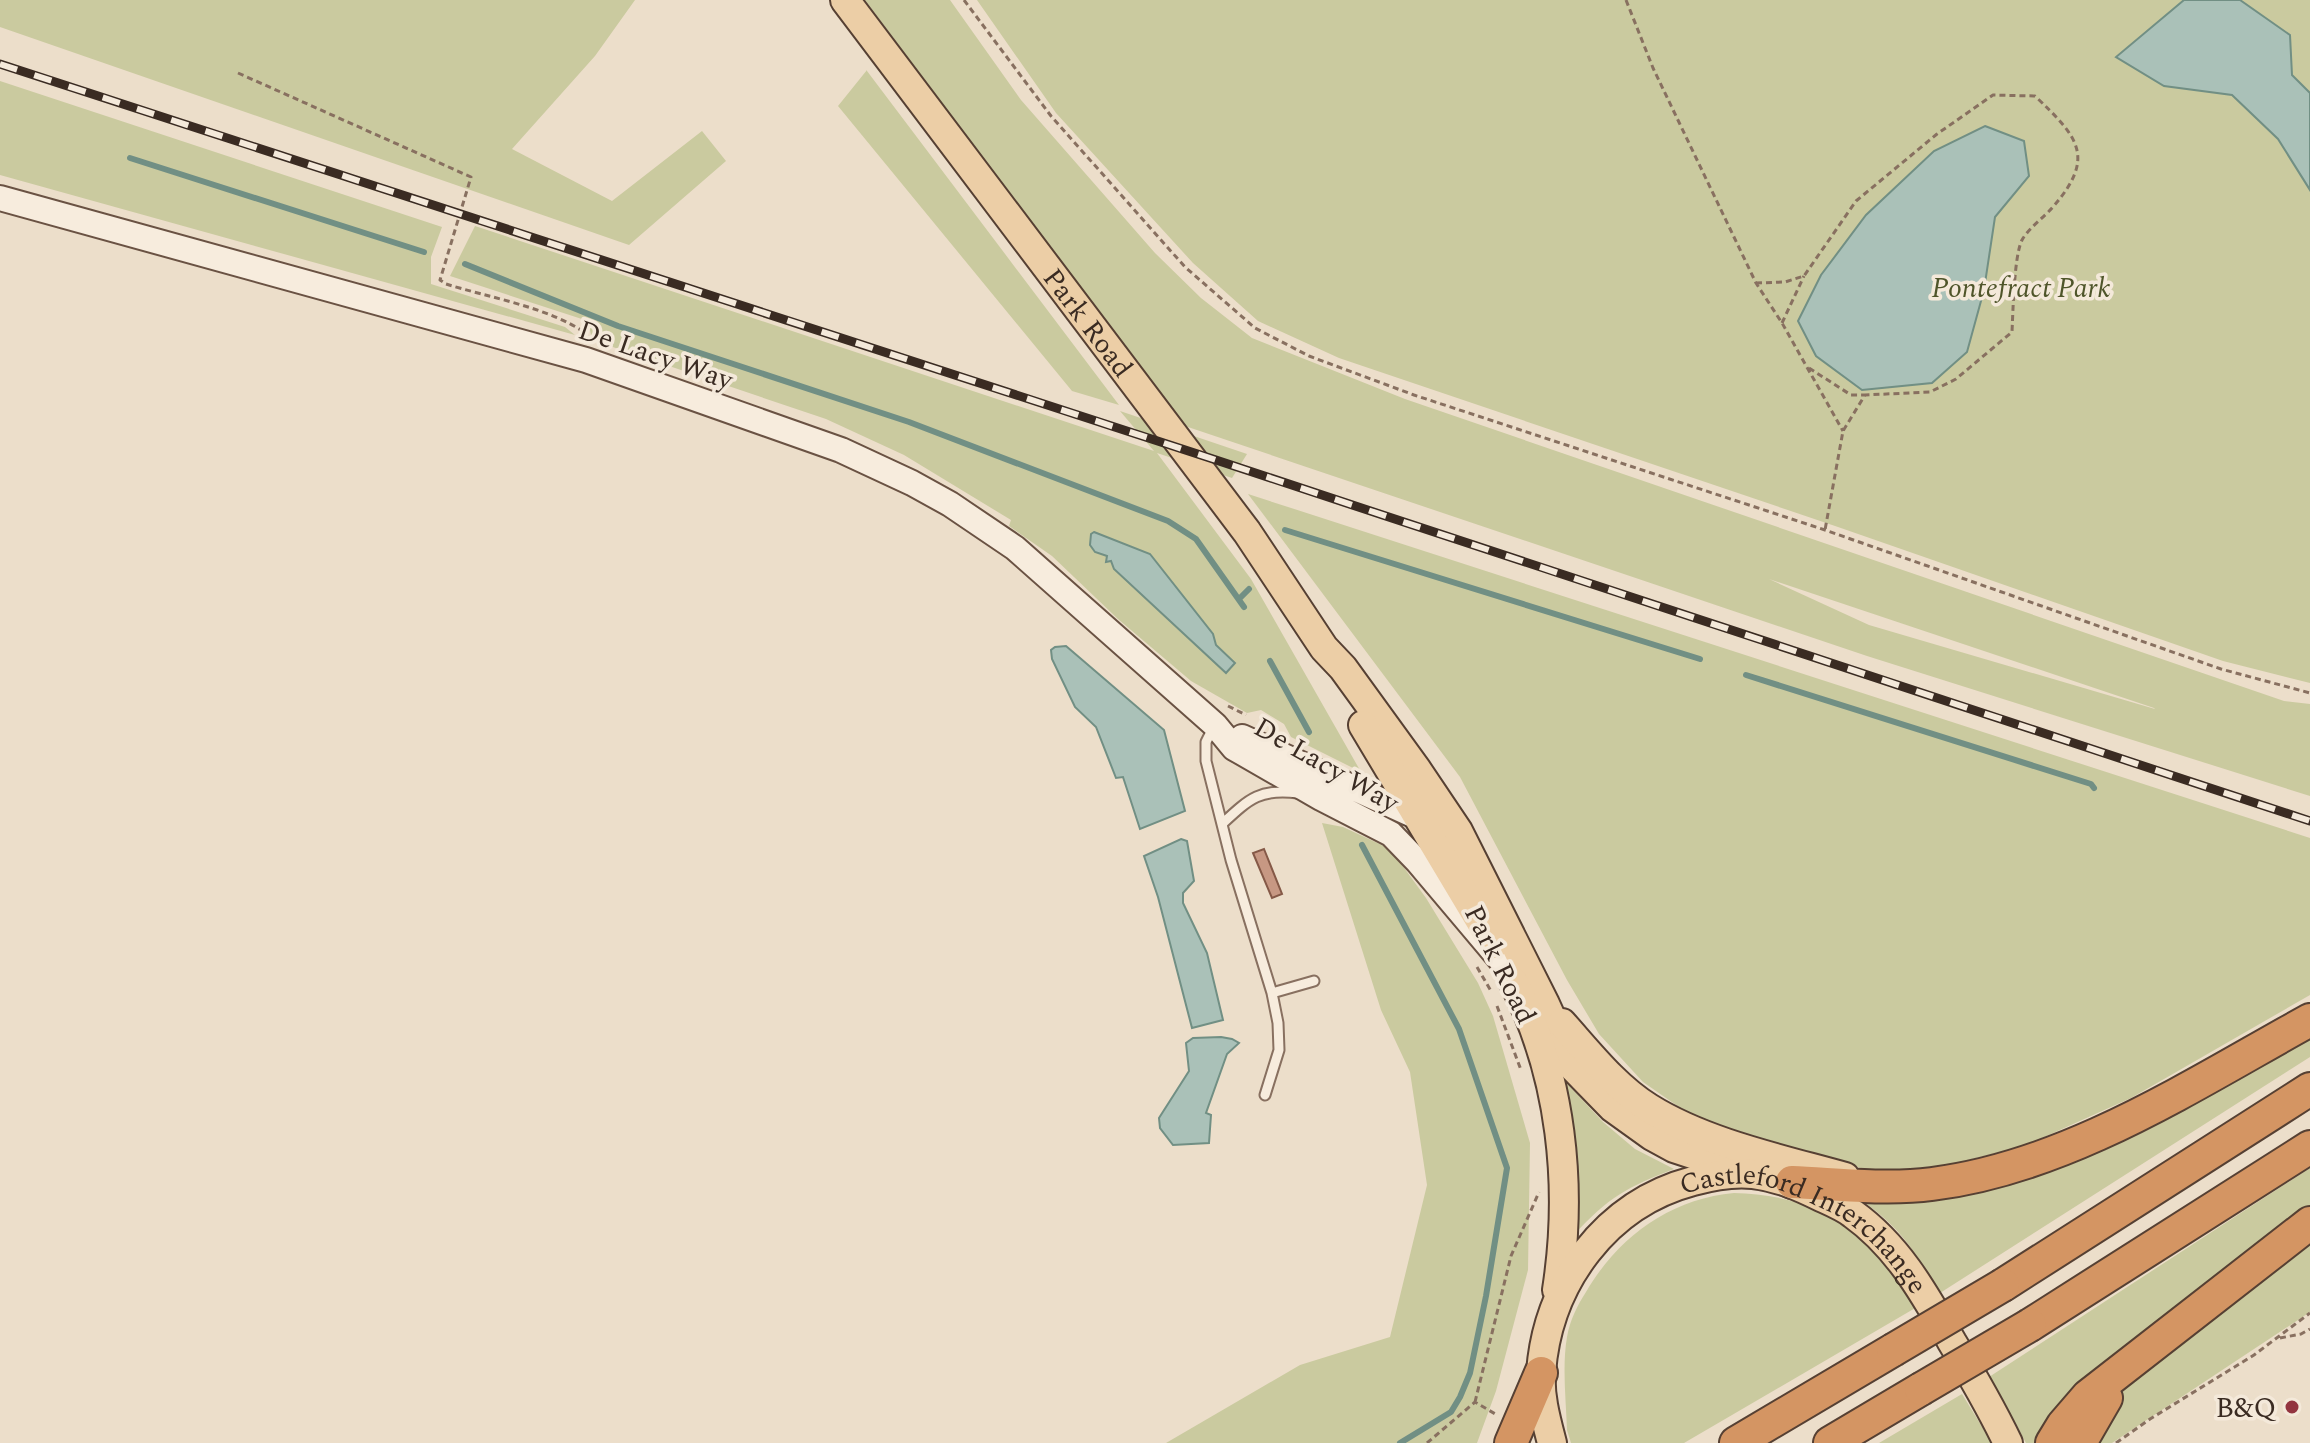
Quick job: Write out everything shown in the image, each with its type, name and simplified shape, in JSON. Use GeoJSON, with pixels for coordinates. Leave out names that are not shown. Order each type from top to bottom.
{"type":"FeatureCollection","features":[{"type":"Feature","properties":{"kind":"highway"},"geometry":{"type":"LineString","coordinates":[[1792,1182],[1929,1185],[1979,1177],[2040,1160],[2173,1096],[2310,1020]]}},
{"type":"Feature","properties":{"kind":"highway"},"geometry":{"type":"LineString","coordinates":[[1736,1443],[2003,1285],[2310,1089]]}},
{"type":"Feature","properties":{"kind":"highway"},"geometry":{"type":"LineString","coordinates":[[1830,1443],[2030,1325],[2310,1147]]}},
{"type":"Feature","properties":{"kind":"highway"},"geometry":{"type":"LineString","coordinates":[[2052,1443],[2088,1396],[2310,1223]]}},
{"type":"Feature","properties":{"kind":"highway"},"geometry":{"type":"LineString","coordinates":[[2080,1443],[2110,1392],[2135,1361]]}},
{"type":"Feature","properties":{"kind":"highway"},"geometry":{"type":"LineString","coordinates":[[1508,1432],[1541,1373]]}},
{"type":"Feature","properties":{"kind":"main road","name":"Park Road"},"geometry":{"type":"LineString","coordinates":[[845,0],[1238,520],[1324,648],[1343,668],[1458,831],[1534,1002],[1565,1173],[1565,1231],[1553,1315]]}},
{"type":"Feature","properties":{"kind":"main road","name":"Park Road"},"geometry":{"type":"LineString","coordinates":[[1324,648],[1331,672],[1480,917],[1504,964],[1534,1002],[1574,1068],[1613,1108],[1674,1148],[1750,1173]]}},
{"type":"Feature","properties":{"kind":"main road"},"geometry":{"type":"LineString","coordinates":[[1534,1002],[1648,1108],[1683,1126],[1737,1145],[1878,1186]]}},
{"type":"Feature","properties":{"kind":"main road","name":"Castleford Interchange"},"geometry":{"type":"LineString","coordinates":[[1552,1443],[1542,1400],[1541,1373],[1553,1315],[1571,1276],[1588,1250],[1611,1223],[1641,1202],[1675,1186],[1709,1177],[1750,1173],[1792,1182],[1852,1213],[1890,1246],[1918,1283],[2008,1443]]}},
{"type":"Feature","properties":{"kind":"street","name":"De Lacy Way"},"geometry":{"type":"LineString","coordinates":[[0,198],[586,360],[841,450],[950,504],[1015,548],[1132,655],[1220,715],[1420,819],[1458,831]]}},
{"type":"Feature","properties":{"kind":"street","name":"De Lacy Way"},"geometry":{"type":"LineString","coordinates":[[1220,715],[1234,748],[1391,834],[1504,964]]}},
{"type":"Feature","properties":{"kind":"lane"},"geometry":{"type":"LineString","coordinates":[[1220,715],[1204,751],[1278,1023],[1279,1050],[1265,1095]]}},
{"type":"Feature","properties":{"kind":"lane"},"geometry":{"type":"LineString","coordinates":[[1222,824],[1248,800],[1275,791],[1321,798]]}},
{"type":"Feature","properties":{"kind":"lane"},"geometry":{"type":"LineString","coordinates":[[1272,993],[1314,981]]}},
{"type":"Feature","properties":{"kind":"path"},"geometry":{"type":"LineString","coordinates":[[964,0],[1051,116],[1185,267],[1255,328],[1309,356],[1414,395],[1825,530],[2221,669],[2310,693]]}},
{"type":"Feature","properties":{"kind":"path"},"geometry":{"type":"LineString","coordinates":[[1626,0],[1653,68],[1756,283],[1843,431]]}},
{"type":"Feature","properties":{"kind":"path"},"geometry":{"type":"LineString","coordinates":[[238,73],[471,177],[440,280],[558,317],[575,326],[585,333],[586,360]]}},
{"type":"Feature","properties":{"kind":"path"},"geometry":{"type":"LineString","coordinates":[[1782,323],[1804,276],[1856,201],[1937,134],[1993,95],[2035,96],[2067,127],[2079,153],[2073,180],[2022,240],[2014,291],[2012,332],[1956,379],[1930,392],[1851,395],[1806,365]]}},
{"type":"Feature","properties":{"kind":"path"},"geometry":{"type":"LineString","coordinates":[[1756,283],[1785,282],[1804,276]]}},
{"type":"Feature","properties":{"kind":"path"},"geometry":{"type":"LineString","coordinates":[[1825,530],[1843,431],[1865,395]]}},
{"type":"Feature","properties":{"kind":"path"},"geometry":{"type":"LineString","coordinates":[[1220,715],[1251,718]]}},
{"type":"Feature","properties":{"kind":"path"},"geometry":{"type":"LineString","coordinates":[[1471,957],[1492,994],[1524,1079]]}},
{"type":"Feature","properties":{"kind":"path"},"geometry":{"type":"LineString","coordinates":[[1427,1443],[1475,1402],[1511,1256],[1542,1187]]}},
{"type":"Feature","properties":{"kind":"path"},"geometry":{"type":"LineString","coordinates":[[2116,1443],[2276,1339],[2310,1313]]}},
{"type":"Feature","properties":{"kind":"path"},"geometry":{"type":"LineString","coordinates":[[2276,1339],[2310,1329]]}},
{"type":"Feature","properties":{"kind":"path"},"geometry":{"type":"LineString","coordinates":[[1475,1402],[1508,1432]]}},
{"type":"Feature","properties":{"kind":"green space"},"geometry":{"type":"Polygon","coordinates":[[[0,0],[635,0],[595,56],[512,149],[612,201],[702,131],[726,161],[629,245],[0,27],[0,0]]]}},
{"type":"Feature","properties":{"kind":"green space"},"geometry":{"type":"Polygon","coordinates":[[[865,0],[950,0],[1021,100],[1155,253],[1201,298],[1252,338],[1405,399],[2284,701],[2310,704],[2310,796],[1867,656],[1182,425],[865,0]],[[1769,579],[1869,625],[2154,708],[1769,579]]]}},
{"type":"Feature","properties":{"kind":"green space","name":"Pontefract Park"},"geometry":{"type":"Polygon","coordinates":[[[977,0],[2310,0],[2310,683],[2223,661],[1339,358],[1258,321],[1193,263],[1056,113],[977,0]]]}},
{"type":"Feature","properties":{"kind":"green space"},"geometry":{"type":"Polygon","coordinates":[[[867,70],[1119,405],[1072,391],[838,106],[867,70]]]}},
{"type":"Feature","properties":{"kind":"green space"},"geometry":{"type":"Polygon","coordinates":[[[0,81],[442,227],[431,257],[431,284],[565,327],[575,335],[0,175],[0,81]]]}},
{"type":"Feature","properties":{"kind":"green space"},"geometry":{"type":"Polygon","coordinates":[[[475,226],[1154,451],[1120,411],[1247,454],[1232,478],[1157,453],[1251,579],[1361,772],[1291,737],[1284,724],[1261,710],[1247,713],[1191,681],[1118,619],[1052,556],[1009,526],[1011,520],[904,455],[826,419],[592,340],[588,321],[450,276],[475,226]],[[1104,554],[1225,673],[1234,664],[1216,645],[1213,634],[1150,554],[1104,554]]]}},
{"type":"Feature","properties":{"kind":"green space"},"geometry":{"type":"Polygon","coordinates":[[[1248,494],[2310,838],[2310,995],[2131,1098],[2024,1146],[1932,1169],[1869,1170],[1712,1130],[1643,1082],[1599,1034],[1567,980],[1460,777],[1248,494]]]}},
{"type":"Feature","properties":{"kind":"green space"},"geometry":{"type":"Polygon","coordinates":[[[1322,823],[1343,827],[1394,854],[1426,898],[1478,983],[1493,1016],[1530,1143],[1528,1270],[1496,1391],[1477,1443],[1166,1443],[1300,1365],[1390,1337],[1427,1185],[1410,1072],[1381,1010],[1322,823]]]}},
{"type":"Feature","properties":{"kind":"green space"},"geometry":{"type":"Polygon","coordinates":[[[2310,1031],[2310,1057],[1940,1293],[1892,1225],[1850,1193],[1956,1189],[2310,1031]]]}},
{"type":"Feature","properties":{"kind":"green space"},"geometry":{"type":"Polygon","coordinates":[[[1560,1076],[1603,1122],[1635,1149],[1674,1169],[1620,1194],[1597,1211],[1574,1235],[1577,1194],[1575,1155],[1560,1076]]]}},
{"type":"Feature","properties":{"kind":"green space"},"geometry":{"type":"Polygon","coordinates":[[[2310,1168],[2310,1205],[2080,1381],[2068,1393],[2035,1443],[2026,1443],[1989,1377],[2310,1168]]]}},
{"type":"Feature","properties":{"kind":"green space"},"geometry":{"type":"Polygon","coordinates":[[[1734,1193],[1799,1203],[1845,1224],[1874,1250],[1917,1307],[1684,1443],[1571,1443],[1567,1430],[1565,1383],[1568,1331],[1577,1308],[1599,1272],[1630,1238],[1667,1212],[1688,1203],[1734,1193]]]}},
{"type":"Feature","properties":{"kind":"green space"},"geometry":{"type":"Polygon","coordinates":[[[2310,1241],[2310,1312],[2112,1443],[2084,1443],[2117,1396],[2227,1303],[2310,1241]]]}},
{"type":"Feature","properties":{"kind":"green space"},"geometry":{"type":"Polygon","coordinates":[[[1962,1394],[1992,1443],[1879,1443],[1962,1394]]]}},
{"type":"Feature","properties":{"kind":"shaded area"},"geometry":{"type":"Polygon","coordinates":[[[2184,0],[2240,0],[2290,35],[2292,75],[2310,93],[2310,190],[2278,139],[2232,95],[2164,86],[2116,57],[2184,0]]]}},
{"type":"Feature","properties":{"kind":"shaded area"},"geometry":{"type":"Polygon","coordinates":[[[1985,126],[2024,141],[2029,176],[1995,217],[1984,290],[1967,352],[1932,383],[1862,390],[1816,356],[1798,321],[1821,275],[1866,215],[1934,151],[1985,126]]]}},
{"type":"Feature","properties":{"kind":"shaded area"},"geometry":{"type":"Polygon","coordinates":[[[1094,532],[1150,554],[1213,634],[1216,645],[1235,663],[1226,673],[1114,569],[1111,561],[1106,562],[1107,556],[1095,552],[1090,545],[1094,532]]]}},
{"type":"Feature","properties":{"kind":"shaded area"},"geometry":{"type":"Polygon","coordinates":[[[1066,646],[1164,730],[1185,811],[1140,829],[1123,777],[1116,778],[1096,727],[1075,707],[1052,659],[1051,650],[1066,646]]]}},
{"type":"Feature","properties":{"kind":"shaded area"},"geometry":{"type":"Polygon","coordinates":[[[1181,839],[1187,841],[1194,881],[1183,893],[1183,903],[1207,953],[1223,1020],[1192,1028],[1158,897],[1144,856],[1181,839]]]}},
{"type":"Feature","properties":{"kind":"shaded area"},"geometry":{"type":"Polygon","coordinates":[[[1221,1037],[1239,1043],[1227,1054],[1206,1113],[1211,1115],[1209,1143],[1173,1145],[1160,1128],[1159,1118],[1189,1071],[1186,1043],[1193,1038],[1221,1037]]]}},
{"type":"Feature","properties":{"kind":"building"},"geometry":{"type":"Polygon","coordinates":[[[1264,849],[1282,894],[1272,898],[1253,853],[1264,849]]]}},
{"type":"Feature","properties":{"kind":"waterway"},"geometry":{"type":"LineString","coordinates":[[130,158],[424,252]]}},
{"type":"Feature","properties":{"kind":"waterway"},"geometry":{"type":"LineString","coordinates":[[465,264],[618,326],[909,422],[1168,521],[1196,539],[1244,607]]}},
{"type":"Feature","properties":{"kind":"waterway"},"geometry":{"type":"LineString","coordinates":[[1285,530],[1700,659]]}},
{"type":"Feature","properties":{"kind":"waterway"},"geometry":{"type":"LineString","coordinates":[[1239,599],[1249,589]]}},
{"type":"Feature","properties":{"kind":"waterway"},"geometry":{"type":"LineString","coordinates":[[1270,661],[1309,732]]}},
{"type":"Feature","properties":{"kind":"waterway"},"geometry":{"type":"LineString","coordinates":[[1746,675],[2091,784],[2094,788]]}},
{"type":"Feature","properties":{"kind":"waterway"},"geometry":{"type":"LineString","coordinates":[[1362,845],[1459,1029],[1507,1168],[1470,1373],[1451,1412],[1400,1443]]}},
{"type":"Feature","properties":{"kind":"railway"},"geometry":{"type":"LineString","coordinates":[[0,64],[2310,821]]}},
{"type":"Feature","properties":{"kind":"place","name":"B&Q"},"geometry":{"type":"Point","coordinates":[2292,1407]}}]}
